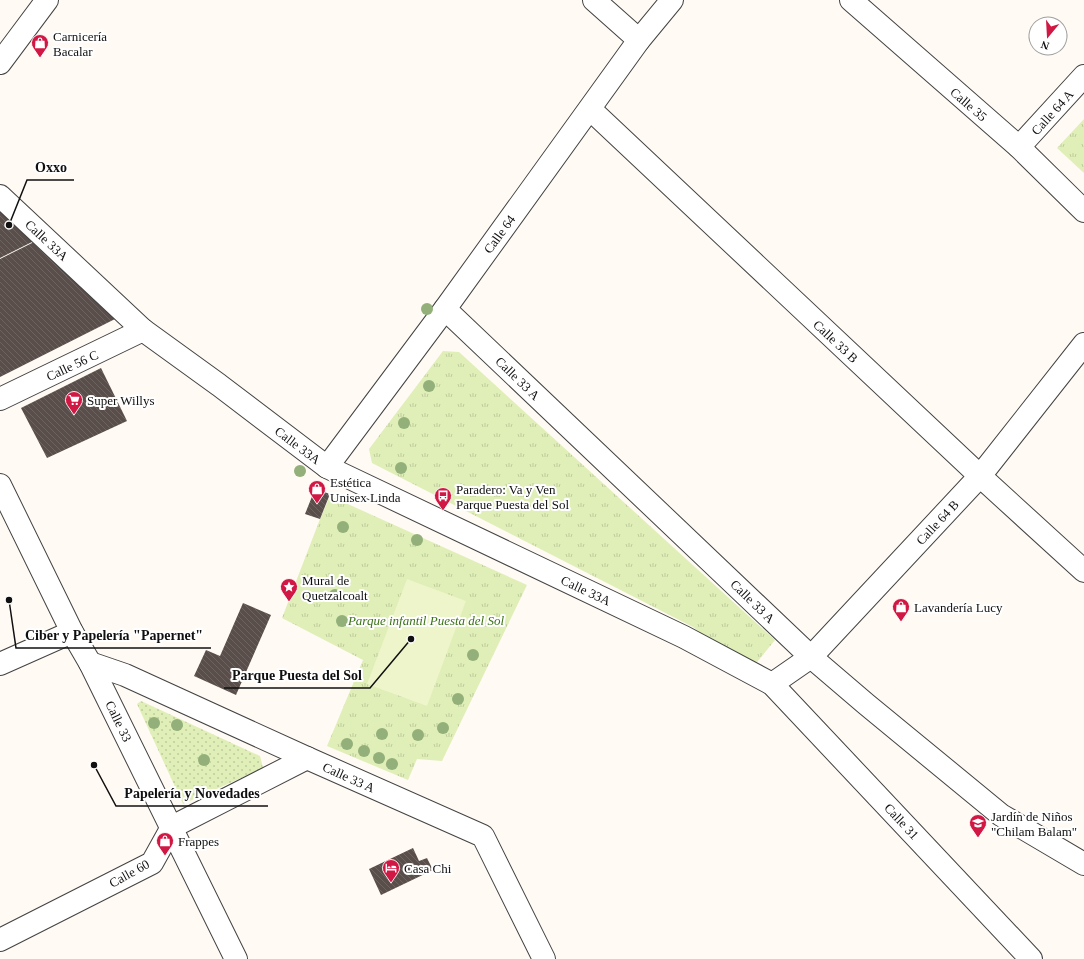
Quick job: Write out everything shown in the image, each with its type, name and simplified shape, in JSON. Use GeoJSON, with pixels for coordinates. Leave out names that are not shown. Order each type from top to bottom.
{"type":"FeatureCollection","features":[{"type":"Feature","properties":{"kind":"street"},"geometry":{"type":"LineString","coordinates":[[0,63],[47,0]]}},
{"type":"Feature","properties":{"kind":"street"},"geometry":{"type":"LineString","coordinates":[[594,0],[640,40]]}},
{"type":"Feature","properties":{"kind":"street","name":"Calle 64"},"geometry":{"type":"LineString","coordinates":[[327,467],[640,40],[672,0]]}},
{"type":"Feature","properties":{"kind":"street","name":"Calle 35"},"geometry":{"type":"LineString","coordinates":[[851,0],[1019,148],[1084,211]]}},
{"type":"Feature","properties":{"kind":"street","name":"Calle 64 A"},"geometry":{"type":"LineString","coordinates":[[1019,148],[1084,76]]}},
{"type":"Feature","properties":{"kind":"street","name":"Calle 33 B"},"geometry":{"type":"LineString","coordinates":[[590,109],[980,476],[1084,571]]}},
{"type":"Feature","properties":{"kind":"street","name":"Calle 33A"},"geometry":{"type":"LineString","coordinates":[[0,196],[143,330],[219,385],[327,467],[684,637],[772,684]]}},
{"type":"Feature","properties":{"kind":"street","name":"Calle 33 A"},"geometry":{"type":"LineString","coordinates":[[445,308],[811,657],[1001,815],[1084,864]]}},
{"type":"Feature","properties":{"kind":"street","name":"Calle 56 C"},"geometry":{"type":"LineString","coordinates":[[0,398],[143,330]]}},
{"type":"Feature","properties":{"kind":"street","name":"Calle 64 B"},"geometry":{"type":"LineString","coordinates":[[772,684],[811,657],[980,476],[1084,344]]}},
{"type":"Feature","properties":{"kind":"street","name":"Calle 33"},"geometry":{"type":"LineString","coordinates":[[0,485],[72,632],[90,663],[172,827],[236,959]]}},
{"type":"Feature","properties":{"kind":"street"},"geometry":{"type":"LineString","coordinates":[[0,664],[72,632]]}},
{"type":"Feature","properties":{"kind":"street","name":"Calle 33 A"},"geometry":{"type":"LineString","coordinates":[[90,663],[125,675],[483,836],[544,959]]}},
{"type":"Feature","properties":{"kind":"street","name":"Calle 31"},"geometry":{"type":"LineString","coordinates":[[772,684],[1031,959]]}},
{"type":"Feature","properties":{"kind":"street"},"geometry":{"type":"LineString","coordinates":[[172,827],[307,758]]}},
{"type":"Feature","properties":{"kind":"street","name":"Calle 60"},"geometry":{"type":"LineString","coordinates":[[0,940],[152,863],[172,827]]}},
{"type":"Feature","properties":{"kind":"green space"},"geometry":{"type":"Polygon","coordinates":[[[1084,119],[1084,173],[1057,148],[1084,119]]]}},
{"type":"Feature","properties":{"kind":"green space"},"geometry":{"type":"Polygon","coordinates":[[[443,351],[459,352],[775,640],[749,672],[693,627],[372,463],[369,449],[443,351]]]}},
{"type":"Feature","properties":{"kind":"green space","name":"Parque infantil Puesta del Sol"},"geometry":{"type":"Polygon","coordinates":[[[330,496],[527,585],[442,761],[417,759],[408,780],[327,746],[363,660],[282,618],[330,496]]]}},
{"type":"Feature","properties":{"kind":"green space"},"geometry":{"type":"Polygon","coordinates":[[[407,579],[466,601],[427,706],[367,684],[407,579]]]}},
{"type":"Feature","properties":{"kind":"green space"},"geometry":{"type":"Polygon","coordinates":[[[141,701],[260,756],[263,768],[183,804],[137,704],[141,701]]]}},
{"type":"Feature","properties":{"kind":"building"},"geometry":{"type":"Polygon","coordinates":[[[0,209],[34,241],[0,258],[0,209]]]}},
{"type":"Feature","properties":{"kind":"building"},"geometry":{"type":"Polygon","coordinates":[[[34,242],[115,319],[0,377],[0,259],[34,242]]]}},
{"type":"Feature","properties":{"kind":"building","name":"Super Willys"},"geometry":{"type":"Polygon","coordinates":[[[101,368],[127,421],[47,458],[21,408],[101,368]]]}},
{"type":"Feature","properties":{"kind":"building","name":"Estética Unisex Linda"},"geometry":{"type":"Polygon","coordinates":[[[315,489],[330,494],[320,519],[305,514],[315,489]]]}},
{"type":"Feature","properties":{"kind":"building"},"geometry":{"type":"Polygon","coordinates":[[[243,603],[271,615],[236,695],[194,676],[206,650],[220,656],[243,603]]]}},
{"type":"Feature","properties":{"kind":"building","name":"Casa Chi"},"geometry":{"type":"Polygon","coordinates":[[[413,848],[419,861],[427,858],[433,870],[381,895],[369,869],[413,848]]]}},
{"type":"Feature","properties":{"kind":"place","name":"Carnicería Bacalar"},"geometry":{"type":"Point","coordinates":[40,58]}},
{"type":"Feature","properties":{"kind":"place","name":"Oxxo"},"geometry":{"type":"Point","coordinates":[9,225]}},
{"type":"Feature","properties":{"kind":"place","name":"Super Willys"},"geometry":{"type":"Point","coordinates":[74,415]}},
{"type":"Feature","properties":{"kind":"place","name":"Estética Unisex Linda"},"geometry":{"type":"Point","coordinates":[317,504]}},
{"type":"Feature","properties":{"kind":"place","name":"Paradero: Va y Ven Parque Puesta del Sol"},"geometry":{"type":"Point","coordinates":[443,511]}},
{"type":"Feature","properties":{"kind":"place","name":"Ciber y Papelería \"Papernet\""},"geometry":{"type":"Point","coordinates":[9,600]}},
{"type":"Feature","properties":{"kind":"place","name":"Mural de Quetzalcoalt"},"geometry":{"type":"Point","coordinates":[289,602]}},
{"type":"Feature","properties":{"kind":"place","name":"Lavandería Lucy"},"geometry":{"type":"Point","coordinates":[901,622]}},
{"type":"Feature","properties":{"kind":"place","name":"Parque Puesta del Sol"},"geometry":{"type":"Point","coordinates":[411,639]}},
{"type":"Feature","properties":{"kind":"place","name":"Papelería y Novedades"},"geometry":{"type":"Point","coordinates":[94,765]}},
{"type":"Feature","properties":{"kind":"place","name":"Jardín de Niños \"Chilam Balam\""},"geometry":{"type":"Point","coordinates":[978,838]}},
{"type":"Feature","properties":{"kind":"place","name":"Frappes"},"geometry":{"type":"Point","coordinates":[165,856]}},
{"type":"Feature","properties":{"kind":"place","name":"Casa Chi"},"geometry":{"type":"Point","coordinates":[391,883]}}]}
